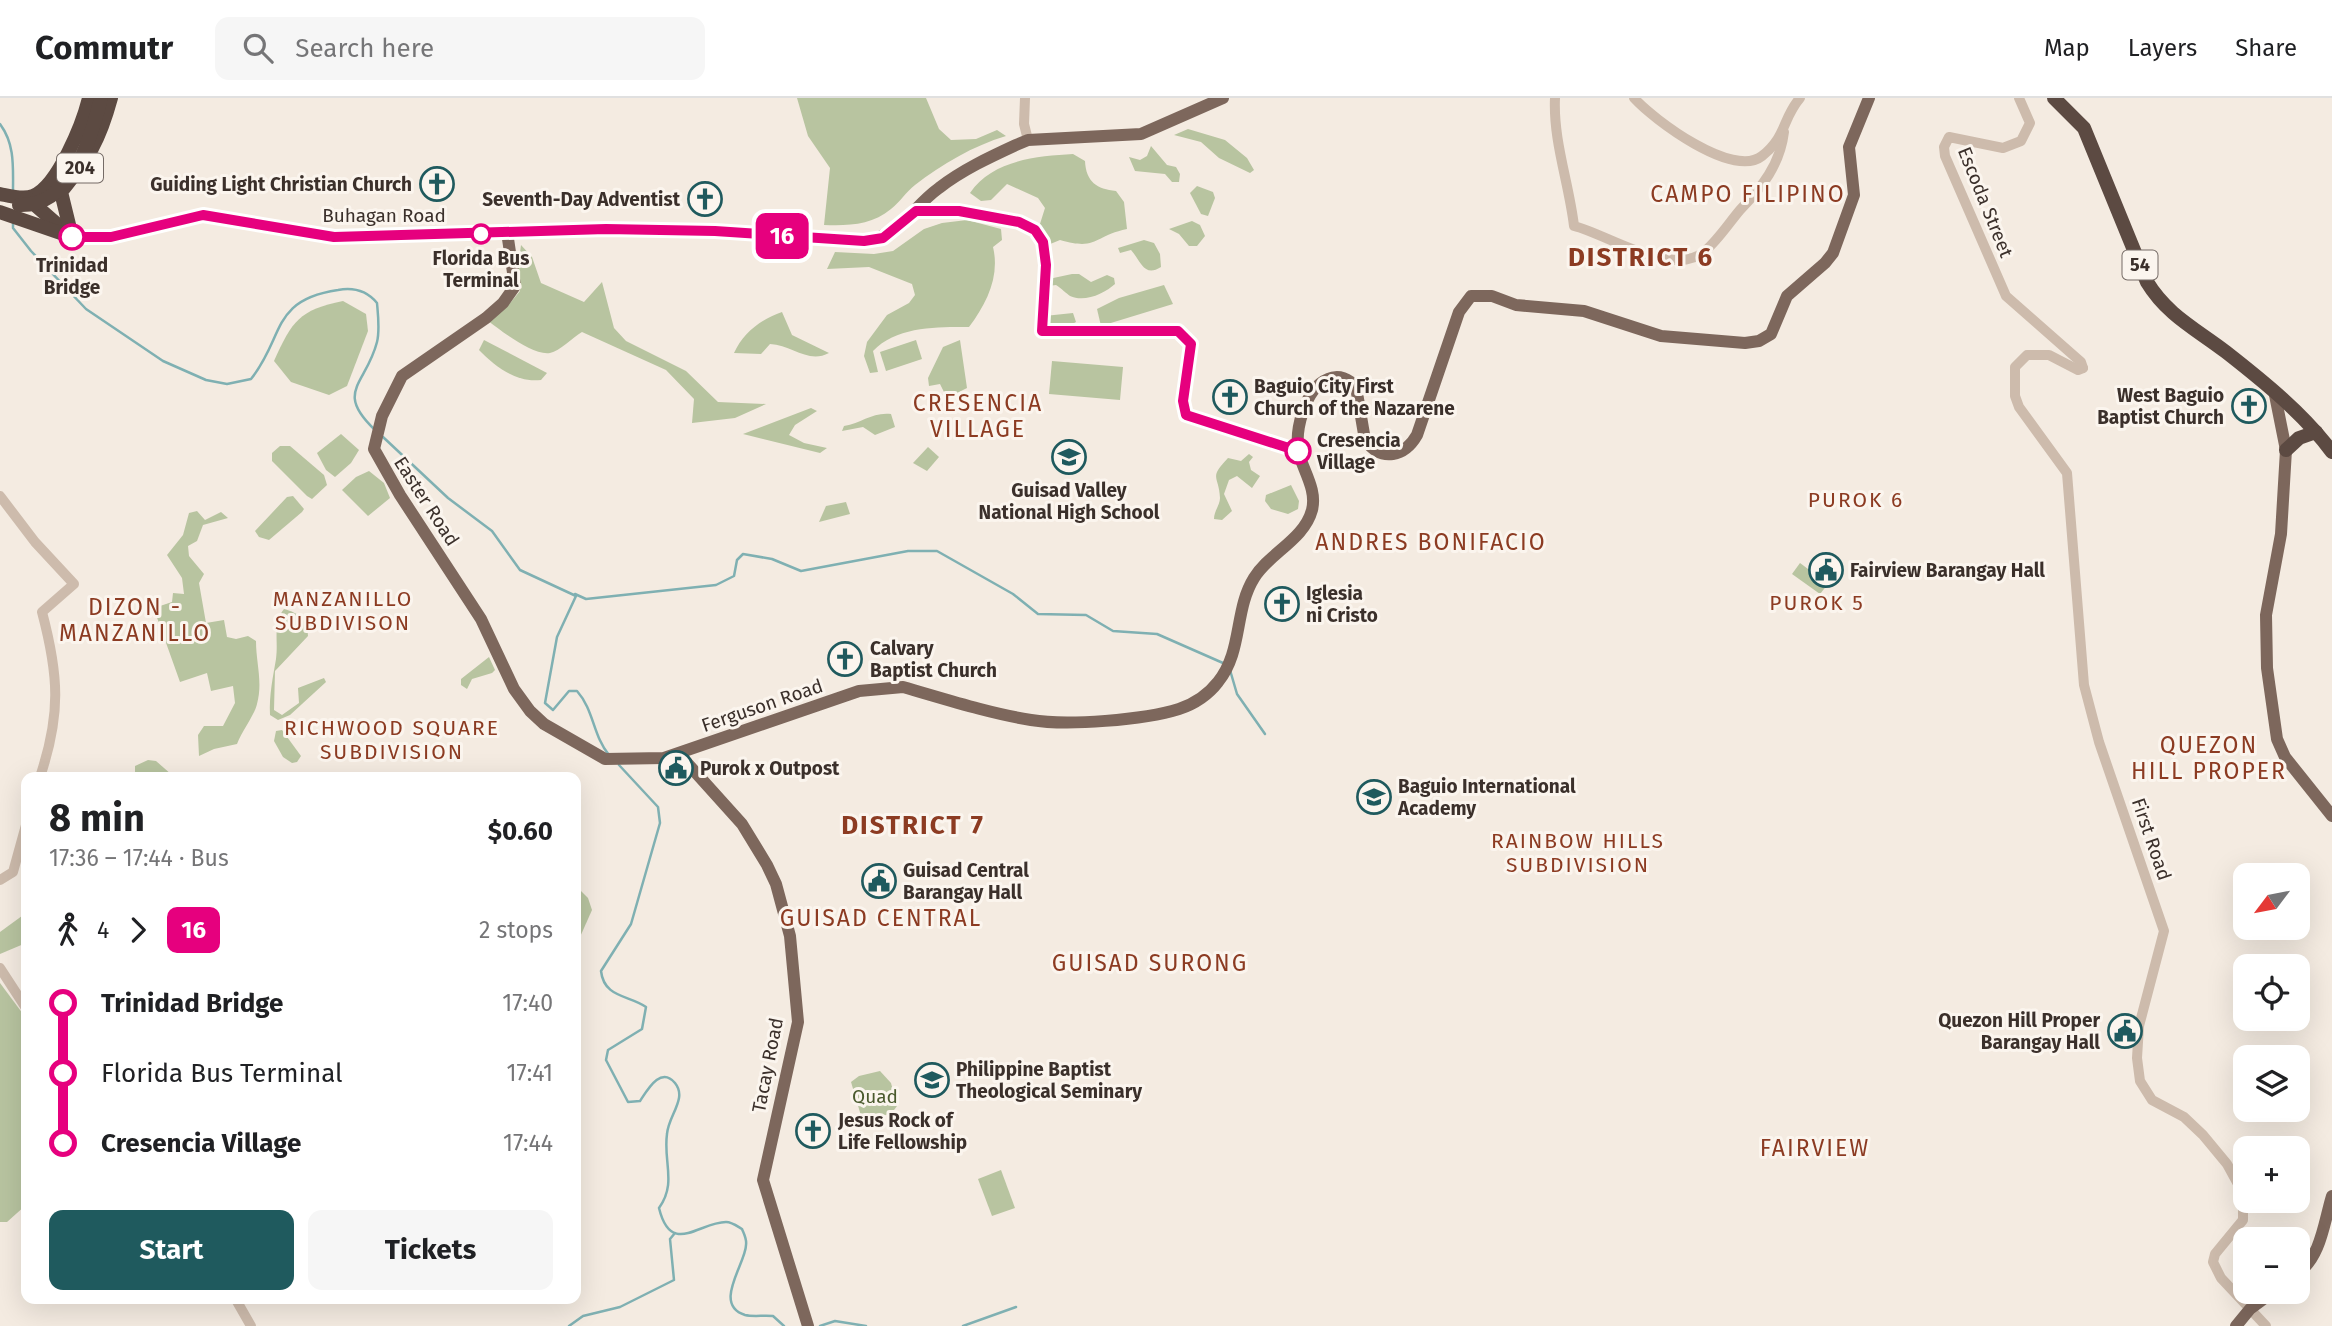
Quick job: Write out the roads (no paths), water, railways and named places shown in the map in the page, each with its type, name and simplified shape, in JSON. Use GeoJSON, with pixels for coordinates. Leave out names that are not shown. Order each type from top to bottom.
{"type":"FeatureCollection","features":[{"type":"Feature","properties":{"kind":"highway","name":"204"},"geometry":{"type":"LineString","coordinates":[[23,197],[43,188],[73,145],[89,98]]}},
{"type":"Feature","properties":{"kind":"highway","name":"204"},"geometry":{"type":"LineString","coordinates":[[0,202],[34,206],[51,198],[91,139],[101,98]]}},
{"type":"Feature","properties":{"kind":"highway","name":"204"},"geometry":{"type":"LineString","coordinates":[[72,237],[61,192],[96,145],[111,98]]}},
{"type":"Feature","properties":{"kind":"highway","name":"54"},"geometry":{"type":"LineString","coordinates":[[2054,98],[2084,128],[2147,282],[2158,300],[2172,314],[2228,354],[2275,395],[2316,432],[2332,452]]}},
{"type":"Feature","properties":{"kind":"highway"},"geometry":{"type":"LineString","coordinates":[[43,188],[57,233]]}},
{"type":"Feature","properties":{"kind":"highway"},"geometry":{"type":"LineString","coordinates":[[0,194],[23,197],[72,237]]}},
{"type":"Feature","properties":{"kind":"highway","name":"Buhagan Road"},"geometry":{"type":"LineString","coordinates":[[0,212],[72,237]]}},
{"type":"Feature","properties":{"kind":"highway"},"geometry":{"type":"LineString","coordinates":[[2286,450],[2299,438],[2316,432]]}},
{"type":"Feature","properties":{"kind":"main road","name":"Buhagan Road"},"geometry":{"type":"LineString","coordinates":[[72,237],[111,237],[203,215],[334,237],[507,232],[553,228],[715,231],[864,241],[883,238],[916,211],[937,188],[987,159],[1028,141],[1141,134],[1223,98]]}},
{"type":"Feature","properties":{"kind":"main road","name":"Ferguson Road"},"geometry":{"type":"LineString","coordinates":[[630,760],[679,754],[868,689],[903,687],[1032,720],[1062,723],[1179,709],[1199,700],[1218,682],[1230,661],[1248,590],[1255,576],[1297,535],[1313,507],[1312,490],[1298,451],[1301,419],[1309,397],[1318,384],[1336,377],[1345,378],[1356,387],[1365,440],[1369,446],[1387,454],[1399,454],[1409,449],[1417,435],[1459,312],[1471,296],[1480,294],[1516,305],[1584,311],[1661,336],[1745,343],[1767,337],[1787,296],[1833,253],[1854,195],[1849,147],[1869,98]]}},
{"type":"Feature","properties":{"kind":"main road","name":"Easter Road"},"geometry":{"type":"LineString","coordinates":[[507,232],[514,286],[503,303],[402,376],[382,416],[374,449],[378,460],[481,619],[520,700],[544,724],[586,749],[610,759],[630,760]]}},
{"type":"Feature","properties":{"kind":"main road"},"geometry":{"type":"LineString","coordinates":[[2275,395],[2286,450],[2281,534],[2266,615],[2267,668],[2277,740],[2285,757],[2332,816]]}},
{"type":"Feature","properties":{"kind":"main road","name":"Tacay Road"},"geometry":{"type":"LineString","coordinates":[[679,754],[742,824],[767,865],[779,894],[790,936],[798,1021],[763,1180],[808,1324]]}},
{"type":"Feature","properties":{"kind":"main road"},"geometry":{"type":"LineString","coordinates":[[2310,1264],[2332,1196]]}},
{"type":"Feature","properties":{"kind":"main road"},"geometry":{"type":"LineString","coordinates":[[2236,1326],[2257,1304]]}},
{"type":"Feature","properties":{"kind":"street"},"geometry":{"type":"LineString","coordinates":[[1025,98],[1024,124],[1028,141]]}},
{"type":"Feature","properties":{"kind":"street"},"geometry":{"type":"LineString","coordinates":[[1555,98],[1553,122],[1568,181],[1574,226],[1591,230],[1618,245],[1646,254],[1682,260],[1705,252],[1765,183],[1782,150],[1784,132],[1792,108],[1800,98]]}},
{"type":"Feature","properties":{"kind":"street"},"geometry":{"type":"LineString","coordinates":[[1634,98],[1669,129],[1735,162],[1759,159],[1784,132]]}},
{"type":"Feature","properties":{"kind":"street","name":"Escoda Street"},"geometry":{"type":"LineString","coordinates":[[2019,98],[2029,123],[2021,141],[2003,148],[1950,137],[1946,140],[1945,156],[2006,296],[2075,356],[2083,368]]}},
{"type":"Feature","properties":{"kind":"street"},"geometry":{"type":"LineString","coordinates":[[916,211],[936,209],[971,213],[1019,222],[1035,230],[1043,242],[1046,265],[1042,331],[1178,331],[1191,344],[1183,401],[1186,415],[1298,451]]}},
{"type":"Feature","properties":{"kind":"street","name":"First Road"},"geometry":{"type":"LineString","coordinates":[[2083,368],[2078,370],[2049,355],[2027,355],[2015,367],[2015,396],[2067,473],[2084,685],[2099,741],[2164,932],[2139,1026],[2137,1058],[2140,1081],[2152,1100],[2184,1117],[2203,1135],[2227,1164],[2238,1184],[2243,1199],[2243,1220],[2215,1254],[2213,1262],[2221,1278],[2250,1309]]}},
{"type":"Feature","properties":{"kind":"street"},"geometry":{"type":"LineString","coordinates":[[0,496],[35,542],[74,584],[42,612],[57,675],[56,710],[41,772]]}},
{"type":"Feature","properties":{"kind":"street"},"geometry":{"type":"LineString","coordinates":[[0,880],[13,872],[21,850]]}},
{"type":"Feature","properties":{"kind":"street"},"geometry":{"type":"LineString","coordinates":[[0,968],[21,1000]]}},
{"type":"Feature","properties":{"kind":"street"},"geometry":{"type":"LineString","coordinates":[[238,1304],[251,1326]]}},
{"type":"Feature","properties":{"kind":"street"},"geometry":{"type":"LineString","coordinates":[[2250,1309],[2266,1326]]}},
{"type":"Feature","properties":{"kind":"waterway"},"geometry":{"type":"LineString","coordinates":[[0,124],[11,148],[13,191]]}},
{"type":"Feature","properties":{"kind":"waterway"},"geometry":{"type":"LineString","coordinates":[[13,222],[13,228],[31,251],[86,309],[163,361],[206,380],[227,384],[251,379],[262,364],[282,323],[300,302],[338,290],[349,289],[364,293],[377,303],[378,333],[372,357],[356,388],[355,396],[356,406],[375,430]]}},
{"type":"Feature","properties":{"kind":"waterway"},"geometry":{"type":"LineString","coordinates":[[383,437],[448,498],[492,531],[520,570],[576,596],[557,637],[545,703],[553,710],[569,691],[577,691],[583,698],[609,755]]}},
{"type":"Feature","properties":{"kind":"waterway"},"geometry":{"type":"LineString","coordinates":[[575,594],[586,599],[716,585],[734,576],[737,560],[743,554],[772,559],[801,571],[908,551],[937,551],[1013,594],[1038,614],[1086,615],[1113,631],[1157,634],[1223,663]]}},
{"type":"Feature","properties":{"kind":"waterway"},"geometry":{"type":"LineString","coordinates":[[1230,670],[1237,694],[1265,734]]}},
{"type":"Feature","properties":{"kind":"waterway"},"geometry":{"type":"LineString","coordinates":[[619,765],[658,807],[660,823],[631,924],[601,971],[603,980],[612,991],[646,1007],[642,1029],[608,1050],[606,1060],[628,1102],[640,1101],[660,1078],[670,1078],[676,1085],[679,1098],[669,1125],[666,1144],[667,1190],[659,1208],[664,1223],[678,1234],[726,1222],[742,1229],[746,1239],[745,1253],[733,1283],[731,1302],[736,1310],[745,1315],[773,1316],[784,1326]]}},
{"type":"Feature","properties":{"kind":"waterway"},"geometry":{"type":"LineString","coordinates":[[569,1326],[583,1316],[620,1307],[674,1280],[670,1239],[675,1233]]}},
{"type":"Feature","properties":{"kind":"waterway"},"geometry":{"type":"LineString","coordinates":[[963,1326],[1016,1307]]}},
{"type":"Feature","properties":{"kind":"waterway"},"geometry":{"type":"LineString","coordinates":[[820,1326],[835,1321],[866,1326]]}},
{"type":"Feature","properties":{"kind":"place","name":"Guiding Light Christian Church"},"geometry":{"type":"Point","coordinates":[437,184]}},
{"type":"Feature","properties":{"kind":"place","name":"Seventh-Day Adventist"},"geometry":{"type":"Point","coordinates":[705,199]}},
{"type":"Feature","properties":{"kind":"place","name":"Florida Bus Terminal"},"geometry":{"type":"Point","coordinates":[481,234]}},
{"type":"Feature","properties":{"kind":"place","name":"Trinidad Bridge"},"geometry":{"type":"Point","coordinates":[72,237]}},
{"type":"Feature","properties":{"kind":"place","name":"Baguio City First Church of the Nazarene"},"geometry":{"type":"Point","coordinates":[1230,397]}},
{"type":"Feature","properties":{"kind":"place","name":"West Baguio Baptist Church"},"geometry":{"type":"Point","coordinates":[2249,406]}},
{"type":"Feature","properties":{"kind":"place","name":"Cresencia Village"},"geometry":{"type":"Point","coordinates":[1298,451]}},
{"type":"Feature","properties":{"kind":"place","name":"Guisad Valley National High School"},"geometry":{"type":"Point","coordinates":[1069,457]}},
{"type":"Feature","properties":{"kind":"place","name":"Fairview Barangay Hall"},"geometry":{"type":"Point","coordinates":[1826,570]}},
{"type":"Feature","properties":{"kind":"place","name":"Iglesia ni Cristo"},"geometry":{"type":"Point","coordinates":[1282,604]}},
{"type":"Feature","properties":{"kind":"place","name":"Calvary Baptist Church"},"geometry":{"type":"Point","coordinates":[845,659]}},
{"type":"Feature","properties":{"kind":"place","name":"Purok x Outpost"},"geometry":{"type":"Point","coordinates":[676,768]}},
{"type":"Feature","properties":{"kind":"place","name":"Baguio International Academy"},"geometry":{"type":"Point","coordinates":[1374,797]}},
{"type":"Feature","properties":{"kind":"place","name":"Guisad Central Barangay Hall"},"geometry":{"type":"Point","coordinates":[879,881]}},
{"type":"Feature","properties":{"kind":"place","name":"Quezon Hill Proper Barangay Hall"},"geometry":{"type":"Point","coordinates":[2125,1031]}},
{"type":"Feature","properties":{"kind":"place","name":"Philippine Baptist Theological Seminary"},"geometry":{"type":"Point","coordinates":[932,1080]}},
{"type":"Feature","properties":{"kind":"place","name":"Jesus Rock of Life Fellowship"},"geometry":{"type":"Point","coordinates":[813,1131]}},
{"type":"Feature","properties":{"kind":"district","name":"CAMPO FILIPINO"},"geometry":{"type":"Point","coordinates":[1748,194]}},
{"type":"Feature","properties":{"kind":"district","name":"DISTRICT 6"},"geometry":{"type":"Point","coordinates":[1641,257]}},
{"type":"Feature","properties":{"kind":"district","name":"CRESENCIA VILLAGE"},"geometry":{"type":"Point","coordinates":[978,416]}},
{"type":"Feature","properties":{"kind":"district","name":"PUROK 6"},"geometry":{"type":"Point","coordinates":[1856,500]}},
{"type":"Feature","properties":{"kind":"district","name":"ANDRES BONIFACIO"},"geometry":{"type":"Point","coordinates":[1431,542]}},
{"type":"Feature","properties":{"kind":"district","name":"PUROK 5"},"geometry":{"type":"Point","coordinates":[1817,603]}},
{"type":"Feature","properties":{"kind":"district","name":"MANZANILLO SUBDIVISON"},"geometry":{"type":"Point","coordinates":[343,611]}},
{"type":"Feature","properties":{"kind":"district","name":"DIZON - MANZANILLO"},"geometry":{"type":"Point","coordinates":[135,620]}},
{"type":"Feature","properties":{"kind":"district","name":"RICHWOOD SQUARE SUBDIVISION"},"geometry":{"type":"Point","coordinates":[392,740]}},
{"type":"Feature","properties":{"kind":"district","name":"QUEZON HILL PROPER"},"geometry":{"type":"Point","coordinates":[2209,758]}},
{"type":"Feature","properties":{"kind":"district","name":"DISTRICT 7"},"geometry":{"type":"Point","coordinates":[913,825]}},
{"type":"Feature","properties":{"kind":"district","name":"RAINBOW HILLS SUBDIVISION"},"geometry":{"type":"Point","coordinates":[1578,853]}},
{"type":"Feature","properties":{"kind":"district","name":"GUISAD CENTRAL"},"geometry":{"type":"Point","coordinates":[881,918]}},
{"type":"Feature","properties":{"kind":"district","name":"GUISAD SURONG"},"geometry":{"type":"Point","coordinates":[1150,963]}},
{"type":"Feature","properties":{"kind":"district","name":"FAIRVIEW"},"geometry":{"type":"Point","coordinates":[1815,1148]}},
{"type":"Feature","properties":{"kind":"park label","name":"Quad"},"geometry":{"type":"Point","coordinates":[875,1096]}}]}
